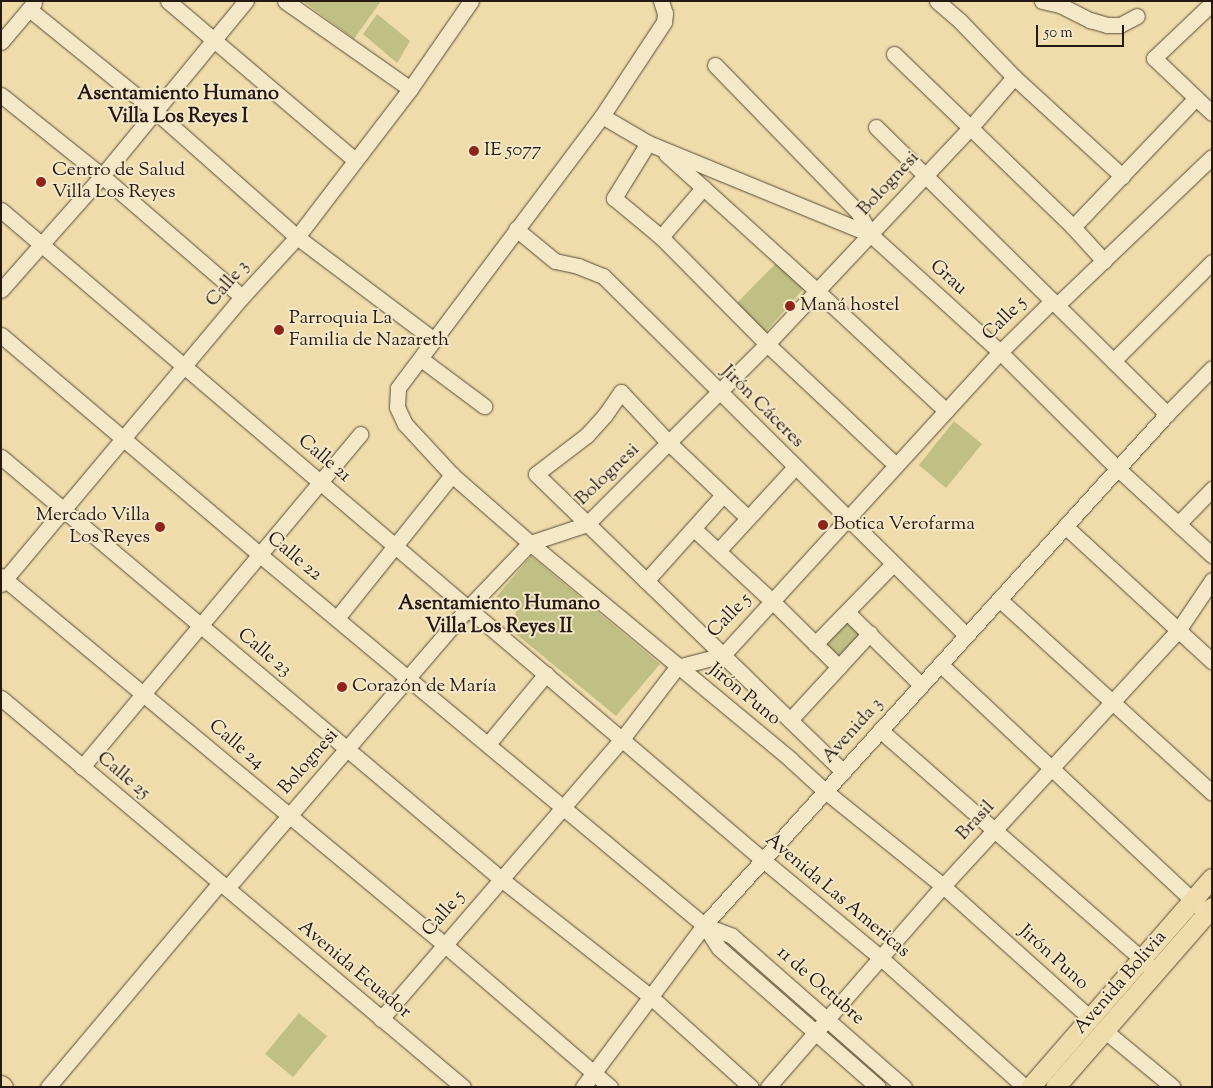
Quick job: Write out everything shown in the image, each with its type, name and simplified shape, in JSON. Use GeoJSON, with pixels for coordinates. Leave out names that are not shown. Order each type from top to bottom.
{"type":"FeatureCollection","features":[{"type":"Feature","properties":{"kind":"main road","name":"Avenida Bolivia"},"geometry":{"type":"LineString","coordinates":[[1055,1087],[1156,971],[1204,907],[1212,878]]}},
{"type":"Feature","properties":{"kind":"main road","name":"Avenida Bolivia"},"geometry":{"type":"LineString","coordinates":[[1030,1087],[1142,958],[1204,907]]}},
{"type":"Feature","properties":{"kind":"street"},"geometry":{"type":"LineString","coordinates":[[168,1],[355,160]]}},
{"type":"Feature","properties":{"kind":"street"},"geometry":{"type":"LineString","coordinates":[[1,290],[102,176],[246,1]]}},
{"type":"Feature","properties":{"kind":"street"},"geometry":{"type":"LineString","coordinates":[[286,1],[410,89]]}},
{"type":"Feature","properties":{"kind":"street","name":"Calle 3"},"geometry":{"type":"LineString","coordinates":[[2,580],[62,508],[124,440],[242,297],[297,237],[410,89],[472,1]]}},
{"type":"Feature","properties":{"kind":"street"},"geometry":{"type":"LineString","coordinates":[[937,1],[960,21],[1014,77],[1122,176]]}},
{"type":"Feature","properties":{"kind":"street"},"geometry":{"type":"LineString","coordinates":[[1042,1],[1060,5],[1090,20],[1107,25],[1120,26],[1137,16]]}},
{"type":"Feature","properties":{"kind":"street"},"geometry":{"type":"LineString","coordinates":[[1212,3],[1154,58],[1212,113]]}},
{"type":"Feature","properties":{"kind":"street"},"geometry":{"type":"LineString","coordinates":[[1,42],[32,5],[297,237],[434,340]]}},
{"type":"Feature","properties":{"kind":"street"},"geometry":{"type":"LineString","coordinates":[[484,406],[467,391],[420,359],[602,116],[664,22],[663,7]]}},
{"type":"Feature","properties":{"kind":"street"},"geometry":{"type":"LineString","coordinates":[[894,54],[1073,227],[1104,261]]}},
{"type":"Feature","properties":{"kind":"street"},"geometry":{"type":"LineString","coordinates":[[715,66],[858,212],[870,234]]}},
{"type":"Feature","properties":{"kind":"street","name":"Bolognesi"},"geometry":{"type":"LineString","coordinates":[[48,1087],[224,886],[289,815],[468,608],[530,542],[587,524],[767,344],[971,127],[1014,77]]}},
{"type":"Feature","properties":{"kind":"street"},"geometry":{"type":"LineString","coordinates":[[1,95],[102,176],[242,297]]}},
{"type":"Feature","properties":{"kind":"street"},"geometry":{"type":"LineString","coordinates":[[1073,227],[1196,98]]}},
{"type":"Feature","properties":{"kind":"street","name":"Grau"},"geometry":{"type":"LineString","coordinates":[[602,116],[653,145],[870,234],[1000,352],[1117,468],[1212,554]]}},
{"type":"Feature","properties":{"kind":"street"},"geometry":{"type":"LineString","coordinates":[[876,127],[1167,414]]}},
{"type":"Feature","properties":{"kind":"street"},"geometry":{"type":"LineString","coordinates":[[896,465],[767,344],[661,237],[614,198],[653,145],[817,291],[946,411]]}},
{"type":"Feature","properties":{"kind":"street","name":"Calle 5"},"geometry":{"type":"LineString","coordinates":[[381,1019],[622,739],[678,667],[723,655],[1000,352],[1104,261],[1212,158]]}},
{"type":"Feature","properties":{"kind":"street"},"geometry":{"type":"LineString","coordinates":[[661,237],[703,188]]}},
{"type":"Feature","properties":{"kind":"street","name":"Calle 21"},"geometry":{"type":"LineString","coordinates":[[1,210],[622,739]]}},
{"type":"Feature","properties":{"kind":"street","name":"Jirón Cáceres"},"geometry":{"type":"LineString","coordinates":[[516,229],[556,261],[578,266],[603,276],[718,392],[966,635]]}},
{"type":"Feature","properties":{"kind":"street"},"geometry":{"type":"LineString","coordinates":[[1113,361],[1212,262]]}},
{"type":"Feature","properties":{"kind":"street","name":"Calle 22"},"geometry":{"type":"LineString","coordinates":[[1,335],[562,808]]}},
{"type":"Feature","properties":{"kind":"street","name":"Jirón Puno"},"geometry":{"type":"LineString","coordinates":[[420,359],[398,388],[397,407],[405,424],[452,475],[678,667],[791,760],[825,791],[943,886],[1090,1018]]}},
{"type":"Feature","properties":{"kind":"street","name":"Avenida 3"},"geometry":{"type":"LineString","coordinates":[[583,1087],[652,998],[704,926],[1117,468],[1167,414],[1210,372]]}},
{"type":"Feature","properties":{"kind":"street"},"geometry":{"type":"LineString","coordinates":[[748,518],[669,443],[620,392],[606,415],[587,435],[536,474],[843,772]]}},
{"type":"Feature","properties":{"kind":"street"},"geometry":{"type":"LineString","coordinates":[[82,767],[360,434]]}},
{"type":"Feature","properties":{"kind":"street","name":"Calle 23"},"geometry":{"type":"LineString","coordinates":[[1,457],[501,878],[652,998],[751,1087]]}},
{"type":"Feature","properties":{"kind":"street"},"geometry":{"type":"LineString","coordinates":[[718,551],[795,467]]}},
{"type":"Feature","properties":{"kind":"street"},"geometry":{"type":"LineString","coordinates":[[337,618],[452,475]]}},
{"type":"Feature","properties":{"kind":"street"},"geometry":{"type":"LineString","coordinates":[[1178,524],[1212,489]]}},
{"type":"Feature","properties":{"kind":"street"},"geometry":{"type":"LineString","coordinates":[[646,581],[724,495]]}},
{"type":"Feature","properties":{"kind":"street"},"geometry":{"type":"LineString","coordinates":[[1065,526],[1212,660]]}},
{"type":"Feature","properties":{"kind":"street"},"geometry":{"type":"LineString","coordinates":[[694,529],[772,601],[839,667]]}},
{"type":"Feature","properties":{"kind":"street"},"geometry":{"type":"LineString","coordinates":[[815,644],[893,564]]}},
{"type":"Feature","properties":{"kind":"street","name":"Calle 24"},"geometry":{"type":"LineString","coordinates":[[2,580],[144,694],[444,945],[610,1087]]}},
{"type":"Feature","properties":{"kind":"street","name":"Brasil"},"geometry":{"type":"LineString","coordinates":[[768,1087],[943,886],[1179,629],[1212,580]]}},
{"type":"Feature","properties":{"kind":"street"},"geometry":{"type":"LineString","coordinates":[[999,599],[1212,793]]}},
{"type":"Feature","properties":{"kind":"street"},"geometry":{"type":"LineString","coordinates":[[847,612],[921,685]]}},
{"type":"Feature","properties":{"kind":"street"},"geometry":{"type":"LineString","coordinates":[[790,720],[870,633]]}},
{"type":"Feature","properties":{"kind":"street"},"geometry":{"type":"LineString","coordinates":[[940,664],[1051,769],[1204,907]]}},
{"type":"Feature","properties":{"kind":"street"},"geometry":{"type":"LineString","coordinates":[[488,744],[546,674]]}},
{"type":"Feature","properties":{"kind":"street","name":"Calle 25"},"geometry":{"type":"LineString","coordinates":[[1,698],[224,886]]}},
{"type":"Feature","properties":{"kind":"street"},"geometry":{"type":"LineString","coordinates":[[880,730],[1156,971]]}},
{"type":"Feature","properties":{"kind":"street","name":"Avenida Las Americas"},"geometry":{"type":"LineString","coordinates":[[622,739],[881,958],[1025,1087]]}},
{"type":"Feature","properties":{"kind":"street","name":"11 de Octubre"},"geometry":{"type":"LineString","coordinates":[[562,808],[704,926],[719,948],[878,1087]]}},
{"type":"Feature","properties":{"kind":"street","name":"Avenida Ecuador"},"geometry":{"type":"LineString","coordinates":[[224,886],[463,1087]]}},
{"type":"Feature","properties":{"kind":"street","name":"11 de Octubre"},"geometry":{"type":"LineString","coordinates":[[704,926],[732,936],[904,1087]]}},
{"type":"Feature","properties":{"kind":"street"},"geometry":{"type":"LineString","coordinates":[[1104,1030],[1174,1087]]}},
{"type":"Feature","properties":{"kind":"shaded area"},"geometry":{"type":"Polygon","coordinates":[[[303,1],[381,1],[354,39],[303,1]]]}},
{"type":"Feature","properties":{"kind":"shaded area"},"geometry":{"type":"Polygon","coordinates":[[[377,14],[410,41],[397,63],[363,34],[377,14]]]}},
{"type":"Feature","properties":{"kind":"shaded area"},"geometry":{"type":"Polygon","coordinates":[[[779,260],[805,287],[764,334],[736,304],[779,260]]]}},
{"type":"Feature","properties":{"kind":"shaded area"},"geometry":{"type":"Polygon","coordinates":[[[954,421],[982,444],[946,488],[919,465],[954,421]]]}},
{"type":"Feature","properties":{"kind":"shaded area"},"geometry":{"type":"Polygon","coordinates":[[[531,556],[660,664],[616,716],[516,634],[515,599],[496,597],[531,556]]]}},
{"type":"Feature","properties":{"kind":"shaded area"},"geometry":{"type":"Polygon","coordinates":[[[848,614],[866,631],[839,659],[822,642],[848,614]]]}},
{"type":"Feature","properties":{"kind":"shaded area"},"geometry":{"type":"Polygon","coordinates":[[[299,1013],[327,1036],[293,1077],[265,1054],[299,1013]]]}},
{"type":"Feature","properties":{"kind":"place","name":"IE 5077"},"geometry":{"type":"Point","coordinates":[474,151]}},
{"type":"Feature","properties":{"kind":"place","name":"Centro de Salud Villa Los Reyes"},"geometry":{"type":"Point","coordinates":[41,182]}},
{"type":"Feature","properties":{"kind":"place","name":"Maná hostel"},"geometry":{"type":"Point","coordinates":[790,306]}},
{"type":"Feature","properties":{"kind":"place","name":"Parroquia La Familia de Nazareth"},"geometry":{"type":"Point","coordinates":[279,330]}},
{"type":"Feature","properties":{"kind":"place","name":"Botica Verofarma"},"geometry":{"type":"Point","coordinates":[823,525]}},
{"type":"Feature","properties":{"kind":"place","name":"Mercado Villa Los Reyes"},"geometry":{"type":"Point","coordinates":[160,527]}},
{"type":"Feature","properties":{"kind":"place","name":"Corazón de María"},"geometry":{"type":"Point","coordinates":[342,687]}},
{"type":"Feature","properties":{"kind":"district","name":"Asentamiento Humano Villa Los Reyes I"},"geometry":{"type":"Point","coordinates":[178,106]}},
{"type":"Feature","properties":{"kind":"district","name":"Asentamiento Humano Villa Los Reyes II"},"geometry":{"type":"Point","coordinates":[499,616]}}]}
